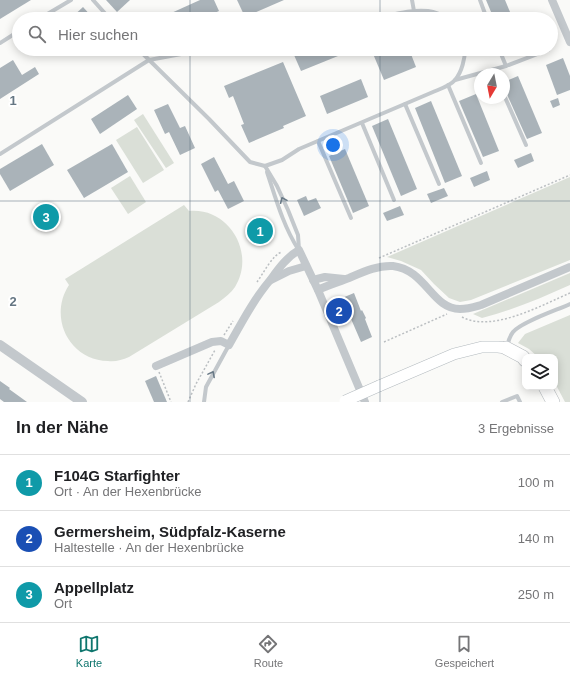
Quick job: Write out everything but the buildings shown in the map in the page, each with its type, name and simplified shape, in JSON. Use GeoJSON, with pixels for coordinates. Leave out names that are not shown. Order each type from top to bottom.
{"type":"FeatureCollection","features":[{"type":"Feature","properties":{"kind":"highway"},"geometry":{"type":"LineString","coordinates":[[506,348],[522,356]]}},
{"type":"Feature","properties":{"kind":"highway"},"geometry":{"type":"LineString","coordinates":[[546,390],[552,401]]}},
{"type":"Feature","properties":{"kind":"main road"},"geometry":{"type":"LineString","coordinates":[[344,401],[454,354],[482,347],[506,348]]}},
{"type":"Feature","properties":{"kind":"street"},"geometry":{"type":"LineString","coordinates":[[552,0],[557,12]]}},
{"type":"Feature","properties":{"kind":"street"},"geometry":{"type":"LineString","coordinates":[[558,14],[570,42]]}},
{"type":"Feature","properties":{"kind":"street"},"geometry":{"type":"LineString","coordinates":[[156,366],[212,342],[221,341],[228,347],[256,298],[286,260],[299,250],[318,290],[365,402]]}},
{"type":"Feature","properties":{"kind":"street"},"geometry":{"type":"LineString","coordinates":[[268,282],[289,271],[306,266]]}},
{"type":"Feature","properties":{"kind":"street"},"geometry":{"type":"LineString","coordinates":[[318,290],[375,268],[392,266],[401,268],[419,278],[442,303],[452,308],[468,309],[481,305],[570,267]]}},
{"type":"Feature","properties":{"kind":"street"},"geometry":{"type":"LineString","coordinates":[[313,280],[325,277],[346,279]]}},
{"type":"Feature","properties":{"kind":"street"},"geometry":{"type":"LineString","coordinates":[[0,345],[82,402]]}},
{"type":"Feature","properties":{"kind":"lane"},"geometry":{"type":"LineString","coordinates":[[51,12],[71,0]]}},
{"type":"Feature","properties":{"kind":"lane"},"geometry":{"type":"LineString","coordinates":[[93,0],[104,12]]}},
{"type":"Feature","properties":{"kind":"lane"},"geometry":{"type":"LineString","coordinates":[[412,0],[414,11]]}},
{"type":"Feature","properties":{"kind":"lane"},"geometry":{"type":"LineString","coordinates":[[480,0],[484,12]]}},
{"type":"Feature","properties":{"kind":"lane"},"geometry":{"type":"LineString","coordinates":[[409,12],[433,12]]}},
{"type":"Feature","properties":{"kind":"lane"},"geometry":{"type":"LineString","coordinates":[[0,43],[12,35]]}},
{"type":"Feature","properties":{"kind":"lane"},"geometry":{"type":"LineString","coordinates":[[145,56],[250,162],[265,166],[282,160],[299,149],[448,85],[455,80],[460,72],[463,56]]}},
{"type":"Feature","properties":{"kind":"lane"},"geometry":{"type":"LineString","coordinates":[[0,154],[149,60],[170,56]]}},
{"type":"Feature","properties":{"kind":"lane"},"geometry":{"type":"LineString","coordinates":[[502,56],[506,66]]}},
{"type":"Feature","properties":{"kind":"lane"},"geometry":{"type":"LineString","coordinates":[[502,68],[532,56]]}},
{"type":"Feature","properties":{"kind":"lane"},"geometry":{"type":"LineString","coordinates":[[455,80],[474,76]]}},
{"type":"Feature","properties":{"kind":"lane"},"geometry":{"type":"LineString","coordinates":[[448,85],[481,163]]}},
{"type":"Feature","properties":{"kind":"lane"},"geometry":{"type":"LineString","coordinates":[[405,104],[439,184]]}},
{"type":"Feature","properties":{"kind":"lane"},"geometry":{"type":"LineString","coordinates":[[508,104],[526,145]]}},
{"type":"Feature","properties":{"kind":"lane"},"geometry":{"type":"LineString","coordinates":[[362,122],[394,200]]}},
{"type":"Feature","properties":{"kind":"lane"},"geometry":{"type":"LineString","coordinates":[[318,141],[350,218]]}},
{"type":"Feature","properties":{"kind":"lane"},"geometry":{"type":"LineString","coordinates":[[265,166],[277,186],[288,210],[298,235],[299,250]]}},
{"type":"Feature","properties":{"kind":"lane"},"geometry":{"type":"LineString","coordinates":[[265,166],[282,217],[291,238],[299,250]]}},
{"type":"Feature","properties":{"kind":"lane"},"geometry":{"type":"LineString","coordinates":[[506,348],[513,333],[518,328],[570,304]]}},
{"type":"Feature","properties":{"kind":"lane"},"geometry":{"type":"LineString","coordinates":[[204,402],[206,387],[228,347]]}},
{"type":"Feature","properties":{"kind":"lane"},"geometry":{"type":"LineString","coordinates":[[502,402],[517,396],[520,402]]}},
{"type":"Feature","properties":{"kind":"path"},"geometry":{"type":"LineString","coordinates":[[375,260],[570,175]]}},
{"type":"Feature","properties":{"kind":"path"},"geometry":{"type":"LineString","coordinates":[[384,342],[445,315],[452,308],[462,317],[469,320],[492,322],[508,318],[570,293]]}},
{"type":"Feature","properties":{"kind":"path"},"geometry":{"type":"LineString","coordinates":[[188,402],[196,384],[221,341]]}},
{"type":"Feature","properties":{"kind":"path"},"geometry":{"type":"LineString","coordinates":[[156,366],[171,402]]}},
{"type":"Feature","properties":{"kind":"shaded area"},"geometry":{"type":"Polygon","coordinates":[[[143,114],[174,163],[166,168],[134,120],[143,114]]]}},
{"type":"Feature","properties":{"kind":"shaded area"},"geometry":{"type":"Polygon","coordinates":[[[137,127],[164,170],[143,183],[116,140],[137,127]]]}},
{"type":"Feature","properties":{"kind":"shaded area"},"geometry":{"type":"Polygon","coordinates":[[[130,176],[146,202],[128,214],[111,188],[130,176]]]}},
{"type":"Feature","properties":{"kind":"shaded area"},"geometry":{"type":"Polygon","coordinates":[[[570,177],[570,260],[471,300],[460,302],[449,298],[421,270],[401,261],[387,257],[570,177]]]}},
{"type":"Feature","properties":{"kind":"shaded area"},"geometry":{"type":"Polygon","coordinates":[[[184,205],[189,211],[203,212],[216,216],[227,224],[235,235],[240,247],[242,260],[241,274],[235,287],[219,302],[129,357],[111,361],[94,359],[82,353],[73,345],[66,335],[62,323],[61,310],[63,297],[69,285],[65,279],[184,205]]]}},
{"type":"Feature","properties":{"kind":"shaded area"},"geometry":{"type":"Polygon","coordinates":[[[570,273],[570,285],[548,295],[482,318],[473,314],[570,273]]]}},
{"type":"Feature","properties":{"kind":"shaded area"},"geometry":{"type":"Polygon","coordinates":[[[570,315],[570,402],[565,402],[558,389],[558,354],[535,354],[518,343],[525,334],[570,315]]]}},
{"type":"Feature","properties":{"kind":"place","name":"Appellplatz"},"geometry":{"type":"Point","coordinates":[46,217]}},
{"type":"Feature","properties":{"kind":"place","name":"F104G Starfighter"},"geometry":{"type":"Point","coordinates":[260,231]}},
{"type":"Feature","properties":{"kind":"place","name":"Germersheim, Südpfalz-Kaserne"},"geometry":{"type":"Point","coordinates":[339,311]}}]}
